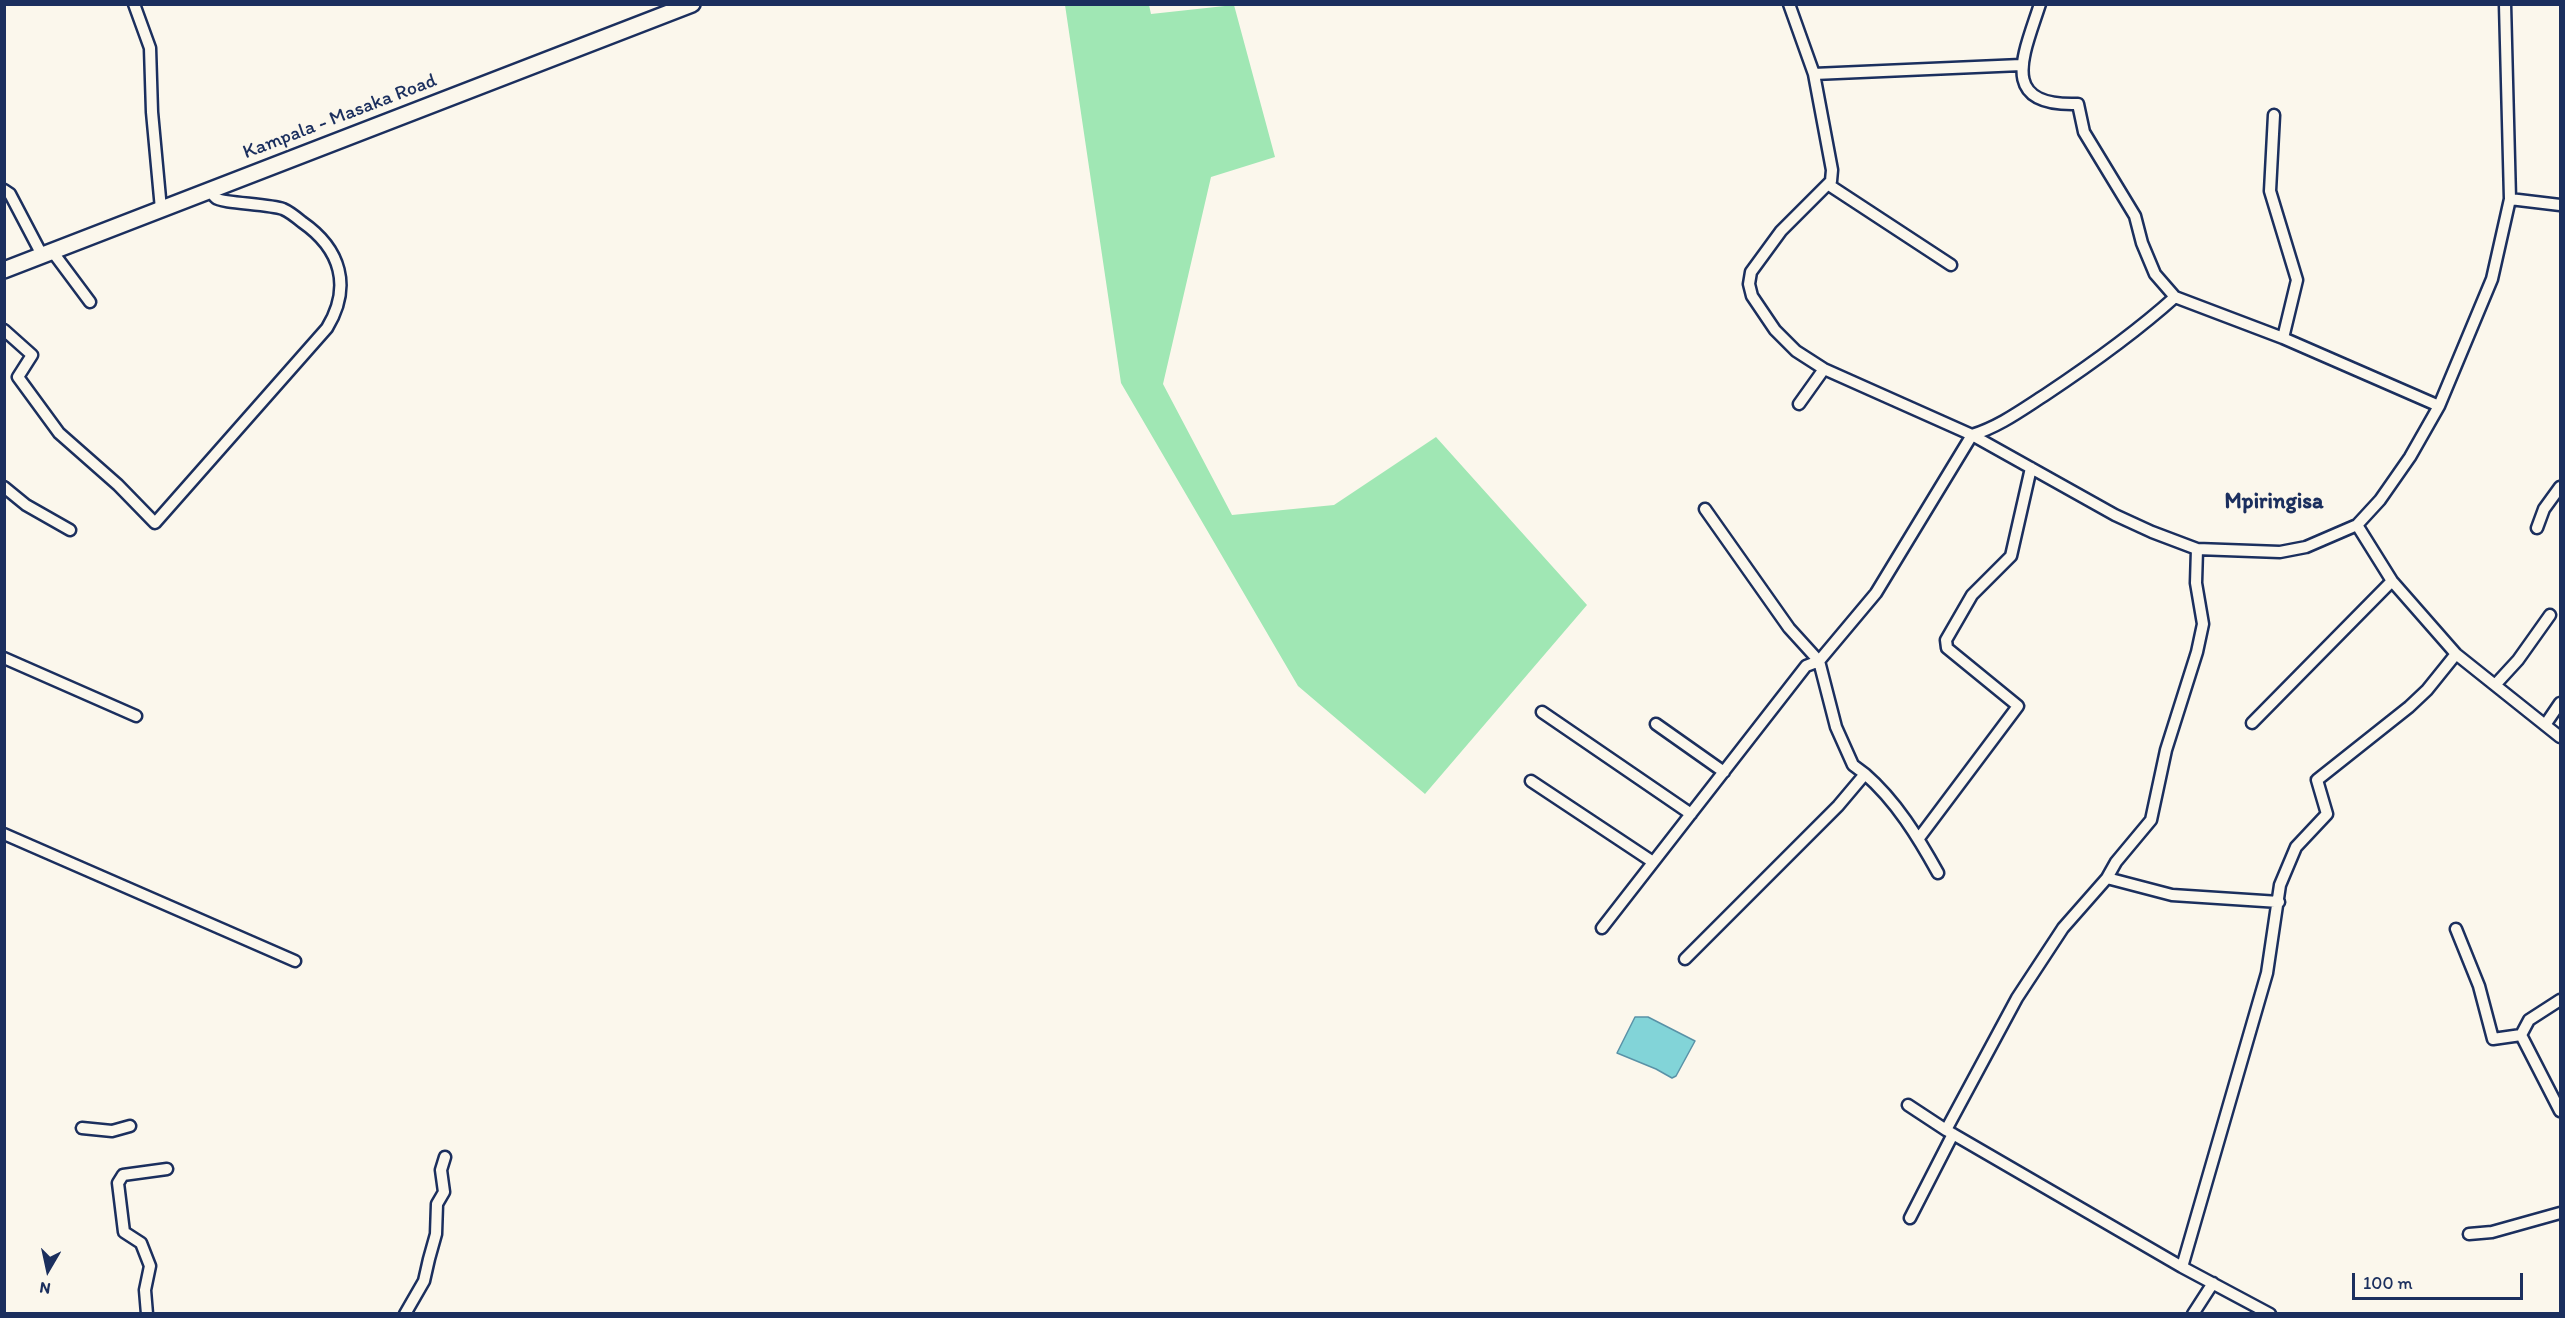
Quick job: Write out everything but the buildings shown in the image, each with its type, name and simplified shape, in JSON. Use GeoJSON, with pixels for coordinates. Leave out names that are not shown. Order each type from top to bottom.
{"type":"FeatureCollection","features":[{"type":"Feature","properties":{"kind":"main road","name":"Kampala - Masaka Road"},"geometry":{"type":"LineString","coordinates":[[4,270],[692,4]]}},
{"type":"Feature","properties":{"kind":"street"},"geometry":{"type":"LineString","coordinates":[[134,4],[150,48],[152,112],[161,209]]}},
{"type":"Feature","properties":{"kind":"street"},"geometry":{"type":"LineString","coordinates":[[1789,4],[1814,74],[1832,170],[1829,185],[1781,231],[1751,272],[1749,285],[1752,296],[1775,330],[1796,351],[1824,369],[1972,435],[2115,515],[2152,532],[2197,549],[2280,552],[2306,548],[2356,525],[2380,500],[2410,457],[2439,406],[2492,279],[2510,199],[2505,4]]}},
{"type":"Feature","properties":{"kind":"street"},"geometry":{"type":"LineString","coordinates":[[2040,4],[2021,65],[2026,88],[2032,95],[2045,102],[2078,104],[2085,132],[2135,216],[2142,243],[2155,274],[2175,297],[2283,338],[2439,406]]}},
{"type":"Feature","properties":{"kind":"street"},"geometry":{"type":"LineString","coordinates":[[1814,74],[2021,65]]}},
{"type":"Feature","properties":{"kind":"street"},"geometry":{"type":"LineString","coordinates":[[2274,115],[2270,191],[2297,280],[2283,338]]}},
{"type":"Feature","properties":{"kind":"street"},"geometry":{"type":"LineString","coordinates":[[1829,185],[1951,265]]}},
{"type":"Feature","properties":{"kind":"street"},"geometry":{"type":"LineString","coordinates":[[4,190],[10,194],[47,253],[90,302]]}},
{"type":"Feature","properties":{"kind":"street"},"geometry":{"type":"LineString","coordinates":[[4,330],[32,355],[18,377],[59,433],[118,485],[155,523],[327,328],[335,315],[340,297],[341,278],[337,260],[328,244],[312,228],[285,210],[262,203],[223,202],[216,199],[211,190]]}},
{"type":"Feature","properties":{"kind":"street"},"geometry":{"type":"LineString","coordinates":[[2510,199],[2560,205]]}},
{"type":"Feature","properties":{"kind":"street"},"geometry":{"type":"LineString","coordinates":[[1602,928],[1806,666],[1819,661],[1876,593],[1972,435],[1995,428],[2069,379],[2147,322],[2175,297]]}},
{"type":"Feature","properties":{"kind":"street"},"geometry":{"type":"LineString","coordinates":[[1799,404],[1824,369]]}},
{"type":"Feature","properties":{"kind":"street"},"geometry":{"type":"LineString","coordinates":[[1919,838],[2018,706],[1947,648],[1946,640],[1972,595],[2011,556],[2031,468]]}},
{"type":"Feature","properties":{"kind":"street"},"geometry":{"type":"LineString","coordinates":[[4,487],[26,505],[70,530]]}},
{"type":"Feature","properties":{"kind":"street"},"geometry":{"type":"LineString","coordinates":[[2537,528],[2544,509],[2560,487]]}},
{"type":"Feature","properties":{"kind":"street"},"geometry":{"type":"LineString","coordinates":[[1705,509],[1789,628],[1819,661],[1836,727],[1853,765],[1881,788],[1919,838],[1938,873]]}},
{"type":"Feature","properties":{"kind":"street"},"geometry":{"type":"LineString","coordinates":[[2356,525],[2392,581],[2456,654],[2560,737]]}},
{"type":"Feature","properties":{"kind":"street"},"geometry":{"type":"LineString","coordinates":[[1910,1218],[1949,1132],[2017,998],[2063,928],[2107,878],[2116,862],[2151,820],[2166,750],[2197,652],[2203,624],[2196,583],[2197,549]]}},
{"type":"Feature","properties":{"kind":"street"},"geometry":{"type":"LineString","coordinates":[[2252,723],[2392,581]]}},
{"type":"Feature","properties":{"kind":"street"},"geometry":{"type":"LineString","coordinates":[[2495,685],[2518,660],[2550,615]]}},
{"type":"Feature","properties":{"kind":"street"},"geometry":{"type":"LineString","coordinates":[[2182,1267],[2267,973],[2280,885],[2296,847],[2327,814],[2317,780],[2415,701],[2456,654]]}},
{"type":"Feature","properties":{"kind":"street"},"geometry":{"type":"LineString","coordinates":[[4,658],[136,716]]}},
{"type":"Feature","properties":{"kind":"street"},"geometry":{"type":"LineString","coordinates":[[2545,725],[2560,704]]}},
{"type":"Feature","properties":{"kind":"street"},"geometry":{"type":"LineString","coordinates":[[1542,711],[1691,814]]}},
{"type":"Feature","properties":{"kind":"street"},"geometry":{"type":"LineString","coordinates":[[1656,724],[1724,772]]}},
{"type":"Feature","properties":{"kind":"street"},"geometry":{"type":"LineString","coordinates":[[1686,959],[1855,789],[1865,774]]}},
{"type":"Feature","properties":{"kind":"street"},"geometry":{"type":"LineString","coordinates":[[1531,781],[1653,862]]}},
{"type":"Feature","properties":{"kind":"street"},"geometry":{"type":"LineString","coordinates":[[4,834],[295,961]]}},
{"type":"Feature","properties":{"kind":"street"},"geometry":{"type":"LineString","coordinates":[[2107,878],[2172,895],[2278,902]]}},
{"type":"Feature","properties":{"kind":"street"},"geometry":{"type":"LineString","coordinates":[[2456,929],[2479,986],[2493,1039],[2521,1035]]}},
{"type":"Feature","properties":{"kind":"street"},"geometry":{"type":"LineString","coordinates":[[2521,1035],[2529,1020],[2560,1000]]}},
{"type":"Feature","properties":{"kind":"street"},"geometry":{"type":"LineString","coordinates":[[2521,1035],[2560,1111]]}},
{"type":"Feature","properties":{"kind":"street"},"geometry":{"type":"LineString","coordinates":[[1908,1105],[1949,1132],[2182,1267],[2270,1314]]}},
{"type":"Feature","properties":{"kind":"street"},"geometry":{"type":"LineString","coordinates":[[82,1128],[112,1131],[130,1126]]}},
{"type":"Feature","properties":{"kind":"street"},"geometry":{"type":"LineString","coordinates":[[405,1314],[424,1281],[436,1234],[437,1204],[444,1192],[441,1170],[445,1157]]}},
{"type":"Feature","properties":{"kind":"street"},"geometry":{"type":"LineString","coordinates":[[147,1314],[145,1290],[150,1266],[141,1243],[124,1232],[118,1183],[123,1175],[167,1169]]}},
{"type":"Feature","properties":{"kind":"street"},"geometry":{"type":"LineString","coordinates":[[2469,1234],[2492,1232],[2560,1213]]}},
{"type":"Feature","properties":{"kind":"street"},"geometry":{"type":"LineString","coordinates":[[2193,1314],[2213,1283]]}},
{"type":"Feature","properties":{"kind":"green space"},"geometry":{"type":"Polygon","coordinates":[[[1065,5],[1149,5],[1151,14],[1234,5],[1275,157],[1211,177],[1163,384],[1232,515],[1334,505],[1436,437],[1587,605],[1425,794],[1298,686],[1121,383],[1065,5]]]}},
{"type":"Feature","properties":{"kind":"water"},"geometry":{"type":"Polygon","coordinates":[[[1635,1017],[1648,1017],[1695,1041],[1676,1076],[1672,1078],[1617,1053],[1635,1017]]]}},
{"type":"Feature","properties":{"kind":"district","name":"Mpiringisa"},"geometry":{"type":"Point","coordinates":[2274,502]}}]}
